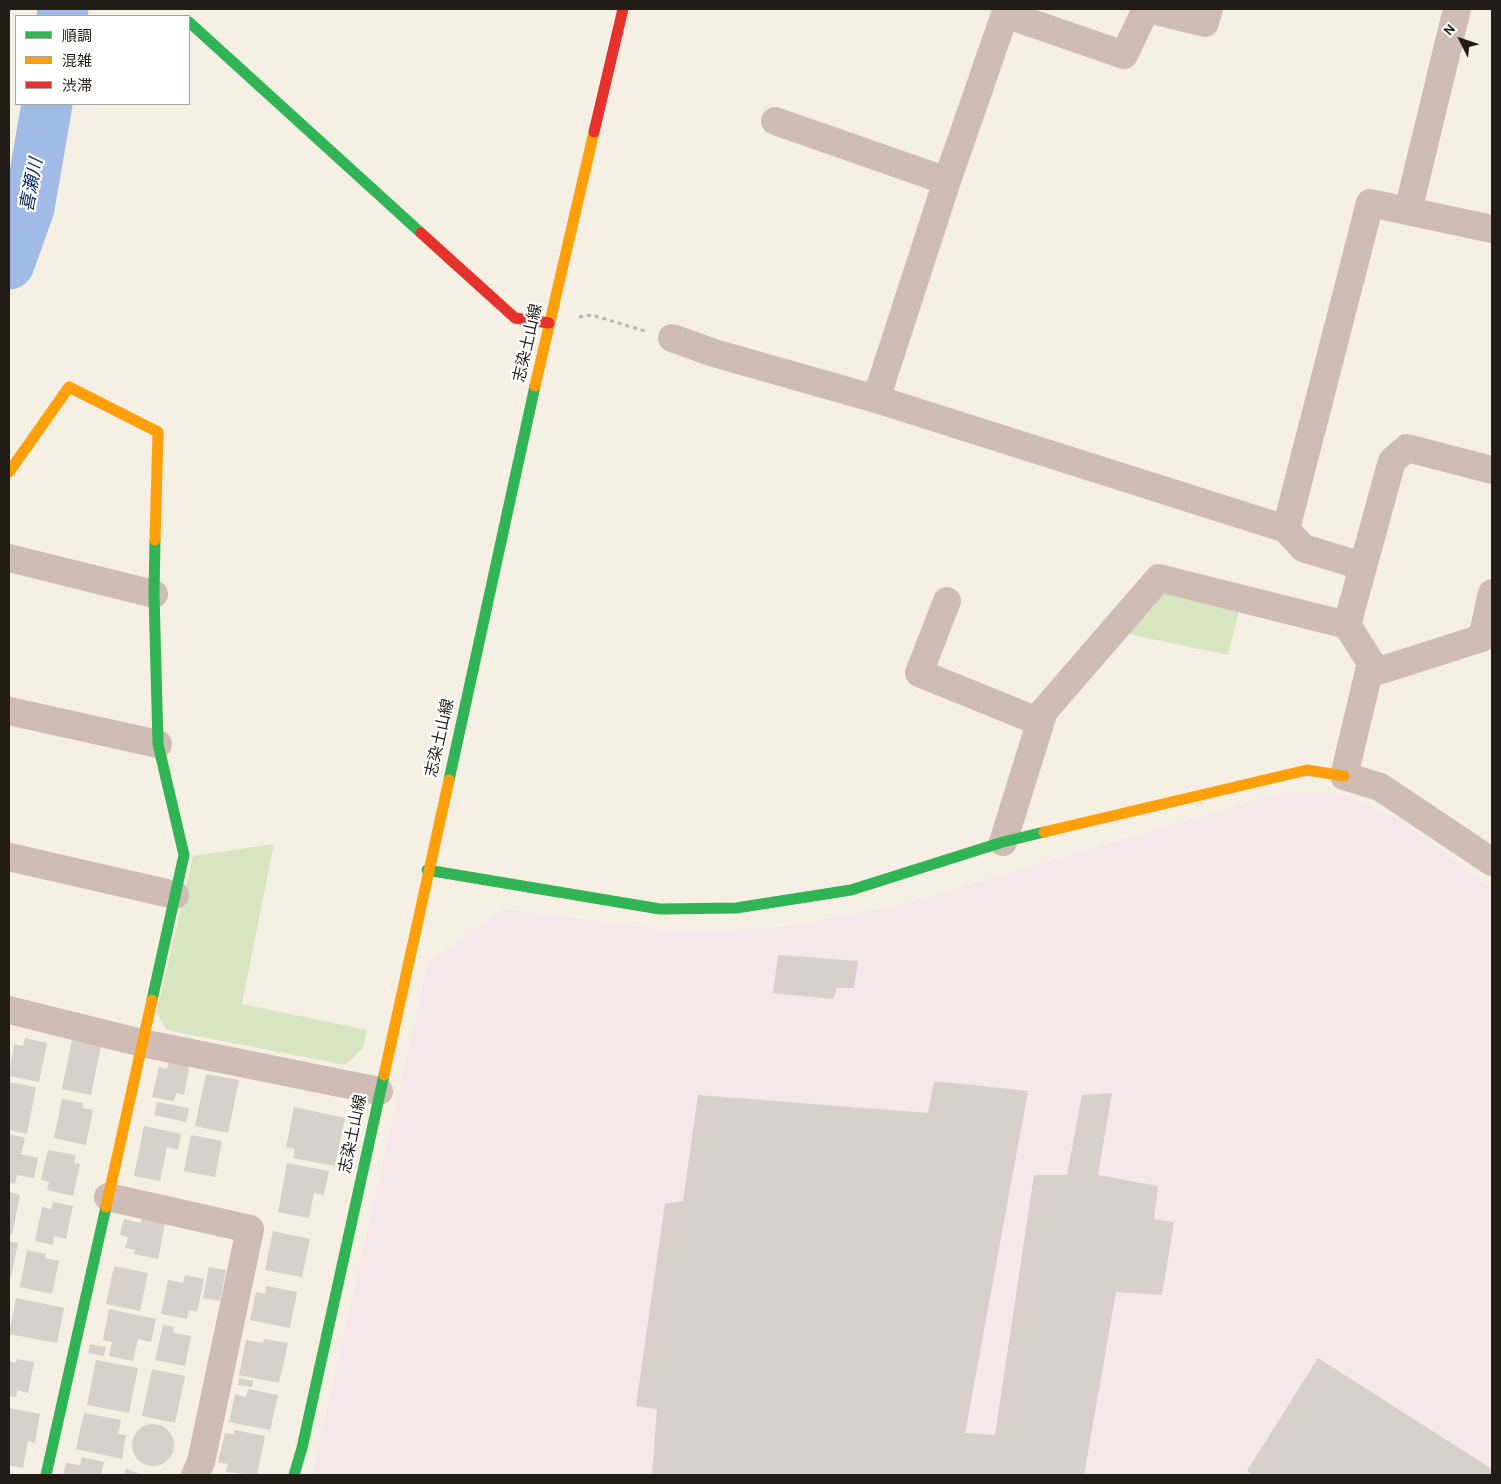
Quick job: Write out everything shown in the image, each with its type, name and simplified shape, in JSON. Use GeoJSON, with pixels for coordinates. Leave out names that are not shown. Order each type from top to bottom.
{"type":"FeatureCollection","features":[{"type":"Feature","properties":{"kind":"street","name":"志染土山線"},"geometry":{"type":"LineString","coordinates":[[294,1475],[302,1448],[427,870],[549,323],[623,9]]}},
{"type":"Feature","properties":{"kind":"street"},"geometry":{"type":"LineString","coordinates":[[876,398],[947,181],[1005,14],[1124,55],[1146,9],[1205,23],[1209,9]]}},
{"type":"Feature","properties":{"kind":"street"},"geometry":{"type":"LineString","coordinates":[[1408,211],[1457,9]]}},
{"type":"Feature","properties":{"kind":"street"},"geometry":{"type":"LineString","coordinates":[[190,23],[515,318],[549,323]]}},
{"type":"Feature","properties":{"kind":"street"},"geometry":{"type":"LineString","coordinates":[[775,121],[947,181]]}},
{"type":"Feature","properties":{"kind":"street"},"geometry":{"type":"LineString","coordinates":[[1286,530],[1370,203],[1492,229]]}},
{"type":"Feature","properties":{"kind":"street"},"geometry":{"type":"LineString","coordinates":[[672,338],[714,353],[876,398],[1286,530],[1303,548],[1362,566]]}},
{"type":"Feature","properties":{"kind":"street"},"geometry":{"type":"LineString","coordinates":[[9,472],[69,387],[158,432],[154,594],[158,744],[184,855],[46,1475]]}},
{"type":"Feature","properties":{"kind":"street"},"geometry":{"type":"LineString","coordinates":[[1347,625],[1392,461],[1407,448],[1492,470]]}},
{"type":"Feature","properties":{"kind":"street"},"geometry":{"type":"LineString","coordinates":[[9,558],[154,594]]}},
{"type":"Feature","properties":{"kind":"street"},"geometry":{"type":"LineString","coordinates":[[1003,842],[1044,711],[1158,578],[1347,625],[1371,662],[1344,776]]}},
{"type":"Feature","properties":{"kind":"street"},"geometry":{"type":"LineString","coordinates":[[1369,674],[1482,638],[1492,593]]}},
{"type":"Feature","properties":{"kind":"street"},"geometry":{"type":"LineString","coordinates":[[947,601],[919,673],[1040,722]]}},
{"type":"Feature","properties":{"kind":"street"},"geometry":{"type":"LineString","coordinates":[[9,710],[158,744]]}},
{"type":"Feature","properties":{"kind":"street"},"geometry":{"type":"LineString","coordinates":[[427,870],[660,909],[736,908],[851,890],[1003,842],[1267,778],[1308,770],[1344,776],[1380,787],[1492,862]]}},
{"type":"Feature","properties":{"kind":"street"},"geometry":{"type":"LineString","coordinates":[[9,856],[175,895]]}},
{"type":"Feature","properties":{"kind":"street"},"geometry":{"type":"LineString","coordinates":[[9,1010],[142,1043],[379,1091]]}},
{"type":"Feature","properties":{"kind":"street"},"geometry":{"type":"LineString","coordinates":[[108,1197],[250,1229],[201,1462],[195,1475]]}},
{"type":"Feature","properties":{"kind":"path"},"geometry":{"type":"LineString","coordinates":[[549,323],[592,315],[672,338]]}},
{"type":"Feature","properties":{"kind":"shaded area"},"geometry":{"type":"Polygon","coordinates":[[[1281,793],[1339,793],[1396,817],[1492,889],[1492,1475],[312,1475],[428,964],[505,909],[679,932],[782,927],[897,906],[1281,793]]]}},
{"type":"Feature","properties":{"kind":"green space"},"geometry":{"type":"Polygon","coordinates":[[[1165,589],[1240,607],[1228,655],[1128,634],[1165,589]]]}},
{"type":"Feature","properties":{"kind":"green space"},"geometry":{"type":"Polygon","coordinates":[[[274,844],[242,1004],[367,1030],[363,1048],[345,1065],[166,1030],[157,1012],[193,856],[274,844]]]}},
{"type":"Feature","properties":{"kind":"building"},"geometry":{"type":"Polygon","coordinates":[[[778,955],[858,961],[854,988],[837,988],[833,999],[773,993],[778,955]]]}},
{"type":"Feature","properties":{"kind":"building"},"geometry":{"type":"Polygon","coordinates":[[[25,1038],[47,1043],[39,1082],[9,1076],[14,1044],[23,1046],[25,1038]]]}},
{"type":"Feature","properties":{"kind":"building"},"geometry":{"type":"Polygon","coordinates":[[[72,1040],[101,1046],[91,1095],[62,1089],[72,1040]]]}},
{"type":"Feature","properties":{"kind":"building"},"geometry":{"type":"Polygon","coordinates":[[[169,1059],[190,1063],[184,1095],[176,1093],[174,1101],[152,1097],[159,1067],[167,1069],[169,1059]]]}},
{"type":"Feature","properties":{"kind":"building"},"geometry":{"type":"Polygon","coordinates":[[[206,1074],[239,1080],[228,1133],[195,1126],[206,1074]]]}},
{"type":"Feature","properties":{"kind":"building"},"geometry":{"type":"Polygon","coordinates":[[[934,1081],[1028,1091],[965,1433],[995,1435],[1034,1175],[1067,1175],[1082,1095],[1112,1093],[1098,1175],[1158,1186],[1154,1219],[1174,1222],[1162,1295],[1116,1292],[1084,1475],[652,1475],[657,1409],[636,1406],[665,1204],[683,1201],[698,1095],[928,1113],[934,1081]]]}},
{"type":"Feature","properties":{"kind":"building"},"geometry":{"type":"Polygon","coordinates":[[[9,1082],[36,1087],[27,1134],[9,1130],[9,1082]]]}},
{"type":"Feature","properties":{"kind":"building"},"geometry":{"type":"Polygon","coordinates":[[[62,1099],[83,1103],[82,1108],[93,1110],[86,1145],[54,1138],[62,1099]]]}},
{"type":"Feature","properties":{"kind":"building"},"geometry":{"type":"Polygon","coordinates":[[[157,1102],[189,1108],[186,1122],[154,1115],[157,1102]]]}},
{"type":"Feature","properties":{"kind":"building"},"geometry":{"type":"Polygon","coordinates":[[[294,1107],[345,1118],[335,1166],[293,1158],[295,1149],[286,1147],[294,1107]]]}},
{"type":"Feature","properties":{"kind":"building"},"geometry":{"type":"Polygon","coordinates":[[[144,1126],[181,1134],[178,1150],[167,1147],[160,1181],[134,1176],[144,1126]]]}},
{"type":"Feature","properties":{"kind":"building"},"geometry":{"type":"Polygon","coordinates":[[[9,1134],[25,1138],[21,1154],[38,1158],[34,1178],[17,1175],[15,1184],[9,1182],[9,1134]]]}},
{"type":"Feature","properties":{"kind":"building"},"geometry":{"type":"Polygon","coordinates":[[[191,1135],[222,1141],[215,1177],[184,1171],[191,1135]]]}},
{"type":"Feature","properties":{"kind":"building"},"geometry":{"type":"Polygon","coordinates":[[[48,1150],[76,1155],[74,1163],[80,1164],[73,1196],[47,1190],[49,1182],[41,1180],[48,1150]]]}},
{"type":"Feature","properties":{"kind":"building"},"geometry":{"type":"Polygon","coordinates":[[[287,1163],[329,1171],[324,1195],[314,1193],[309,1218],[278,1212],[287,1163]]]}},
{"type":"Feature","properties":{"kind":"building"},"geometry":{"type":"Polygon","coordinates":[[[9,1192],[20,1195],[12,1235],[9,1234],[9,1192]]]}},
{"type":"Feature","properties":{"kind":"building"},"geometry":{"type":"Polygon","coordinates":[[[53,1202],[73,1206],[66,1239],[54,1236],[53,1245],[35,1241],[42,1207],[51,1209],[53,1202]]]}},
{"type":"Feature","properties":{"kind":"building"},"geometry":{"type":"Polygon","coordinates":[[[142,1218],[165,1223],[158,1259],[134,1254],[135,1250],[125,1248],[128,1237],[120,1235],[124,1219],[140,1223],[142,1218]]]}},
{"type":"Feature","properties":{"kind":"building"},"geometry":{"type":"Polygon","coordinates":[[[273,1231],[310,1239],[302,1277],[265,1270],[273,1231]]]}},
{"type":"Feature","properties":{"kind":"building"},"geometry":{"type":"Polygon","coordinates":[[[9,1241],[18,1243],[11,1277],[9,1277],[9,1241]]]}},
{"type":"Feature","properties":{"kind":"building"},"geometry":{"type":"Polygon","coordinates":[[[27,1250],[46,1254],[45,1258],[59,1261],[52,1294],[20,1287],[27,1250]]]}},
{"type":"Feature","properties":{"kind":"building"},"geometry":{"type":"Polygon","coordinates":[[[114,1266],[148,1273],[140,1311],[106,1304],[114,1266]]]}},
{"type":"Feature","properties":{"kind":"building"},"geometry":{"type":"Polygon","coordinates":[[[209,1267],[226,1270],[220,1301],[203,1298],[209,1267]]]}},
{"type":"Feature","properties":{"kind":"building"},"geometry":{"type":"Polygon","coordinates":[[[185,1275],[204,1279],[197,1312],[189,1310],[187,1319],[161,1314],[168,1280],[183,1283],[185,1275]]]}},
{"type":"Feature","properties":{"kind":"building"},"geometry":{"type":"Polygon","coordinates":[[[266,1286],[297,1292],[290,1328],[250,1320],[256,1292],[265,1294],[266,1286]]]}},
{"type":"Feature","properties":{"kind":"building"},"geometry":{"type":"Polygon","coordinates":[[[16,1298],[64,1308],[57,1343],[9,1334],[16,1298]]]}},
{"type":"Feature","properties":{"kind":"building"},"geometry":{"type":"Polygon","coordinates":[[[109,1309],[156,1319],[151,1342],[138,1339],[133,1361],[109,1356],[112,1342],[103,1340],[109,1309]]]}},
{"type":"Feature","properties":{"kind":"building"},"geometry":{"type":"Polygon","coordinates":[[[163,1325],[174,1327],[173,1333],[191,1336],[185,1366],[155,1360],[163,1325]]]}},
{"type":"Feature","properties":{"kind":"building"},"geometry":{"type":"Polygon","coordinates":[[[264,1339],[288,1343],[279,1383],[239,1375],[246,1340],[263,1343],[264,1339]]]}},
{"type":"Feature","properties":{"kind":"building"},"geometry":{"type":"Polygon","coordinates":[[[90,1344],[106,1347],[104,1356],[88,1353],[90,1344]]]}},
{"type":"Feature","properties":{"kind":"building"},"geometry":{"type":"Polygon","coordinates":[[[1318,1358],[1492,1469],[1492,1475],[1253,1475],[1247,1471],[1318,1358]]]}},
{"type":"Feature","properties":{"kind":"building"},"geometry":{"type":"Polygon","coordinates":[[[17,1359],[34,1362],[28,1393],[17,1390],[16,1397],[9,1396],[9,1361],[16,1363],[17,1359]]]}},
{"type":"Feature","properties":{"kind":"building"},"geometry":{"type":"Polygon","coordinates":[[[96,1360],[138,1368],[129,1413],[87,1405],[96,1360]]]}},
{"type":"Feature","properties":{"kind":"building"},"geometry":{"type":"Polygon","coordinates":[[[152,1369],[185,1376],[175,1423],[142,1416],[152,1369]]]}},
{"type":"Feature","properties":{"kind":"building"},"geometry":{"type":"Polygon","coordinates":[[[239,1378],[253,1381],[252,1387],[238,1385],[239,1378]]]}},
{"type":"Feature","properties":{"kind":"building"},"geometry":{"type":"Polygon","coordinates":[[[248,1389],[278,1395],[270,1430],[229,1422],[235,1394],[246,1397],[248,1389]]]}},
{"type":"Feature","properties":{"kind":"building"},"geometry":{"type":"Polygon","coordinates":[[[9,1408],[40,1414],[35,1443],[28,1441],[23,1468],[9,1465],[9,1408]]]}},
{"type":"Feature","properties":{"kind":"building"},"geometry":{"type":"Polygon","coordinates":[[[84,1413],[121,1420],[118,1434],[126,1435],[122,1459],[76,1449],[84,1413]]]}},
{"type":"Feature","properties":{"kind":"building"},"geometry":{"type":"Polygon","coordinates":[[[153,1424],[168,1430],[174,1445],[168,1460],[153,1466],[138,1460],[132,1445],[138,1430],[153,1424]]]}},
{"type":"Feature","properties":{"kind":"building"},"geometry":{"type":"Polygon","coordinates":[[[234,1430],[265,1436],[257,1475],[226,1472],[228,1464],[218,1462],[225,1433],[234,1434],[234,1430]]]}},
{"type":"Feature","properties":{"kind":"building"},"geometry":{"type":"Polygon","coordinates":[[[82,1457],[104,1462],[101,1475],[63,1475],[66,1463],[80,1465],[82,1457]]]}},
{"type":"Feature","properties":{"kind":"building"},"geometry":{"type":"Polygon","coordinates":[[[126,1469],[143,1475],[124,1475],[126,1469]]]}},
{"type":"Feature","properties":{"kind":"waterway","name":"喜瀬川"},"geometry":{"type":"LineString","coordinates":[[62,15],[63,9]]}},
{"type":"Feature","properties":{"kind":"waterway","name":"喜瀬川"},"geometry":{"type":"LineString","coordinates":[[9,264],[29,208],[47,105]]}},
{"type":"Feature","properties":{"kind":"traffic: fast"},"geometry":{"type":"LineString","coordinates":[[190,23],[421,233]]}},
{"type":"Feature","properties":{"kind":"traffic: fast"},"geometry":{"type":"LineString","coordinates":[[449,780],[535,386]]}},
{"type":"Feature","properties":{"kind":"traffic: fast"},"geometry":{"type":"LineString","coordinates":[[152,1000],[184,855],[158,744],[154,594],[155,540]]}},
{"type":"Feature","properties":{"kind":"traffic: fast"},"geometry":{"type":"LineString","coordinates":[[427,870],[660,909],[736,908],[851,890],[1003,842],[1044,832]]}},
{"type":"Feature","properties":{"kind":"traffic: fast"},"geometry":{"type":"LineString","coordinates":[[294,1475],[302,1448],[384,1075]]}},
{"type":"Feature","properties":{"kind":"traffic: fast"},"geometry":{"type":"LineString","coordinates":[[46,1475],[106,1207]]}},
{"type":"Feature","properties":{"kind":"traffic: slow"},"geometry":{"type":"LineString","coordinates":[[535,386],[594,132]]}},
{"type":"Feature","properties":{"kind":"traffic: slow"},"geometry":{"type":"LineString","coordinates":[[9,472],[69,387],[158,432],[155,540]]}},
{"type":"Feature","properties":{"kind":"traffic: slow"},"geometry":{"type":"LineString","coordinates":[[1044,832],[1307,770],[1344,776]]}},
{"type":"Feature","properties":{"kind":"traffic: slow"},"geometry":{"type":"LineString","coordinates":[[384,1075],[449,780]]}},
{"type":"Feature","properties":{"kind":"traffic: slow"},"geometry":{"type":"LineString","coordinates":[[106,1207],[152,1000]]}},
{"type":"Feature","properties":{"kind":"traffic: jam"},"geometry":{"type":"LineString","coordinates":[[594,132],[623,9]]}},
{"type":"Feature","properties":{"kind":"traffic: jam"},"geometry":{"type":"LineString","coordinates":[[421,233],[515,318],[549,323]]}}]}
